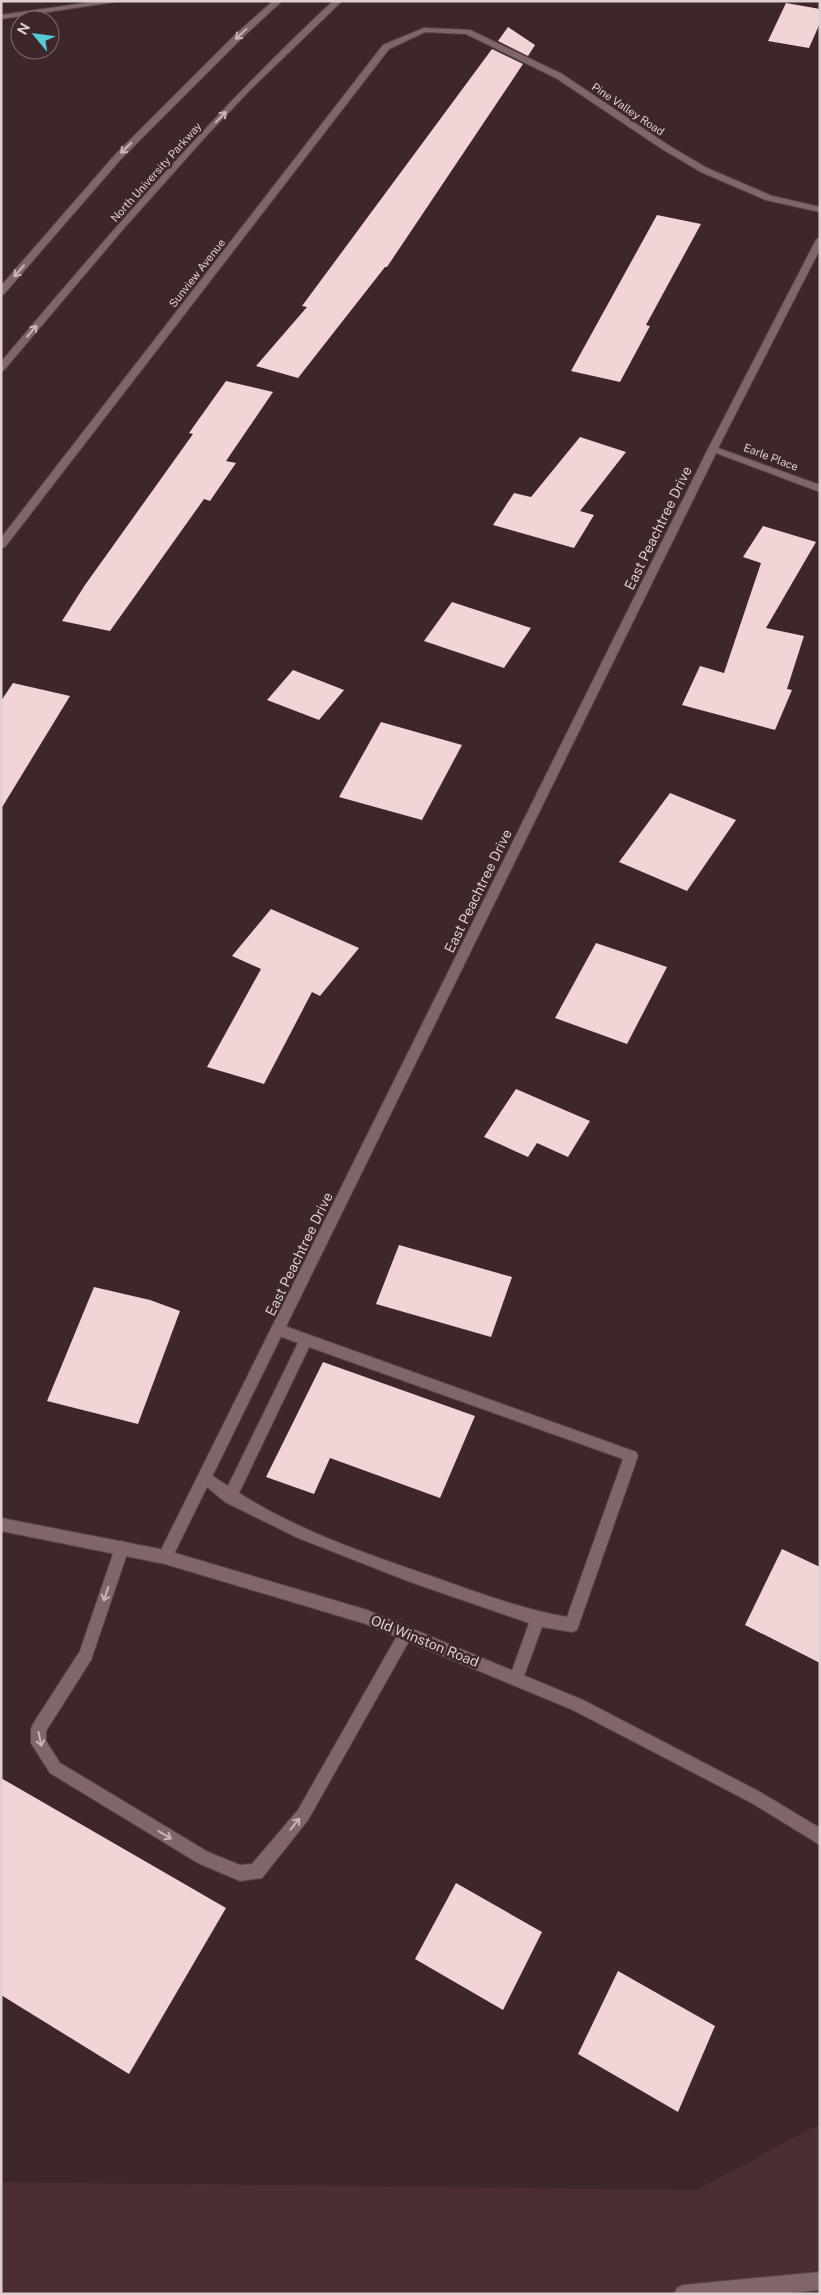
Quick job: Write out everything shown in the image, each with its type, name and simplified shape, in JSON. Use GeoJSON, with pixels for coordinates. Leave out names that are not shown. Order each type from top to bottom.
{"type":"FeatureCollection","features":[{"type":"Feature","properties":{"kind":"street"},"geometry":{"type":"LineString","coordinates":[[1,17],[117,1]]}},
{"type":"Feature","properties":{"kind":"street"},"geometry":{"type":"LineString","coordinates":[[1,292],[116,158],[240,35],[278,1]]}},
{"type":"Feature","properties":{"kind":"street","name":"North University Parkway"},"geometry":{"type":"LineString","coordinates":[[1,368],[71,284],[193,146],[303,33],[338,1]]}},
{"type":"Feature","properties":{"kind":"street","name":"Pine Valley Road"},"geometry":{"type":"LineString","coordinates":[[424,30],[467,32],[521,56],[559,76],[665,148],[704,170],[769,198],[820,210]]}},
{"type":"Feature","properties":{"kind":"street","name":"Sunview Avenue"},"geometry":{"type":"LineString","coordinates":[[1,546],[386,47],[424,30]]}},
{"type":"Feature","properties":{"kind":"street","name":"East Peachtree Drive"},"geometry":{"type":"LineString","coordinates":[[165,1556],[279,1330],[713,449],[820,240]]}},
{"type":"Feature","properties":{"kind":"street","name":"Earle Place"},"geometry":{"type":"LineString","coordinates":[[713,449],[820,489]]}},
{"type":"Feature","properties":{"kind":"street"},"geometry":{"type":"LineString","coordinates":[[205,1477],[230,1497],[296,1531],[399,1573],[538,1619],[572,1624],[631,1456],[279,1330]]}},
{"type":"Feature","properties":{"kind":"street"},"geometry":{"type":"LineString","coordinates":[[230,1497],[306,1340]]}},
{"type":"Feature","properties":{"kind":"street","name":"Old Winston Road"},"geometry":{"type":"LineString","coordinates":[[1,1524],[165,1556],[367,1617],[516,1679],[594,1714],[755,1797],[820,1837]]}},
{"type":"Feature","properties":{"kind":"street"},"geometry":{"type":"LineString","coordinates":[[122,1548],[86,1655],[38,1729],[39,1743],[56,1768],[203,1858],[240,1873],[256,1872],[303,1815],[406,1634]]}},
{"type":"Feature","properties":{"kind":"street"},"geometry":{"type":"LineString","coordinates":[[516,1679],[538,1619]]}},
{"type":"Feature","properties":{"kind":"street"},"geometry":{"type":"LineString","coordinates":[[683,2294],[820,2281]]}},
{"type":"Feature","properties":{"kind":"shaded area"},"geometry":{"type":"Polygon","coordinates":[[[820,2124],[820,2294],[1,2294],[1,2182],[697,2190],[820,2124]]]}},
{"type":"Feature","properties":{"kind":"building"},"geometry":{"type":"Polygon","coordinates":[[[786,3],[820,9],[820,23],[809,48],[768,41],[786,3]]]}},
{"type":"Feature","properties":{"kind":"building"},"geometry":{"type":"Polygon","coordinates":[[[508,27],[535,45],[528,56],[498,41],[508,27]]]}},
{"type":"Feature","properties":{"kind":"building"},"geometry":{"type":"Polygon","coordinates":[[[492,49],[523,64],[387,267],[385,267],[298,378],[256,366],[307,307],[302,306],[492,49]]]}},
{"type":"Feature","properties":{"kind":"building"},"geometry":{"type":"Polygon","coordinates":[[[657,215],[701,224],[646,325],[650,326],[620,382],[571,371],[657,215]]]}},
{"type":"Feature","properties":{"kind":"building"},"geometry":{"type":"Polygon","coordinates":[[[226,381],[273,392],[226,461],[236,463],[210,501],[204,499],[110,631],[62,621],[85,585],[193,434],[189,433],[226,381]]]}},
{"type":"Feature","properties":{"kind":"building"},"geometry":{"type":"Polygon","coordinates":[[[580,437],[626,452],[580,511],[594,515],[574,548],[493,525],[514,493],[531,497],[580,437]]]}},
{"type":"Feature","properties":{"kind":"building"},"geometry":{"type":"Polygon","coordinates":[[[763,526],[816,542],[766,628],[804,636],[787,689],[792,690],[775,730],[682,705],[700,666],[724,673],[761,563],[743,557],[763,526]]]}},
{"type":"Feature","properties":{"kind":"building"},"geometry":{"type":"Polygon","coordinates":[[[452,602],[531,628],[504,668],[424,641],[452,602]]]}},
{"type":"Feature","properties":{"kind":"building"},"geometry":{"type":"Polygon","coordinates":[[[293,670],[344,690],[319,720],[267,700],[293,670]]]}},
{"type":"Feature","properties":{"kind":"building"},"geometry":{"type":"Polygon","coordinates":[[[13,683],[70,696],[1,809],[1,701],[13,683]]]}},
{"type":"Feature","properties":{"kind":"building"},"geometry":{"type":"Polygon","coordinates":[[[381,722],[462,745],[422,820],[339,797],[381,722]]]}},
{"type":"Feature","properties":{"kind":"building"},"geometry":{"type":"Polygon","coordinates":[[[670,793],[736,820],[687,891],[619,862],[670,793]]]}},
{"type":"Feature","properties":{"kind":"building"},"geometry":{"type":"Polygon","coordinates":[[[271,909],[359,948],[320,996],[312,992],[264,1084],[207,1067],[261,969],[232,956],[271,909]]]}},
{"type":"Feature","properties":{"kind":"building"},"geometry":{"type":"Polygon","coordinates":[[[596,943],[667,967],[627,1044],[555,1018],[596,943]]]}},
{"type":"Feature","properties":{"kind":"building"},"geometry":{"type":"Polygon","coordinates":[[[516,1089],[590,1121],[568,1157],[537,1143],[528,1157],[484,1137],[516,1089]]]}},
{"type":"Feature","properties":{"kind":"building"},"geometry":{"type":"Polygon","coordinates":[[[399,1245],[512,1277],[491,1337],[376,1304],[399,1245]]]}},
{"type":"Feature","properties":{"kind":"building"},"geometry":{"type":"Polygon","coordinates":[[[94,1287],[150,1300],[180,1311],[138,1424],[47,1401],[94,1287]]]}},
{"type":"Feature","properties":{"kind":"building"},"geometry":{"type":"Polygon","coordinates":[[[323,1362],[475,1416],[440,1498],[330,1458],[314,1494],[266,1477],[323,1362]]]}},
{"type":"Feature","properties":{"kind":"building"},"geometry":{"type":"Polygon","coordinates":[[[782,1549],[820,1567],[820,1663],[745,1625],[782,1549]]]}},
{"type":"Feature","properties":{"kind":"building"},"geometry":{"type":"Polygon","coordinates":[[[1,1778],[226,1908],[129,2074],[1,1995],[1,1778]]]}},
{"type":"Feature","properties":{"kind":"building"},"geometry":{"type":"Polygon","coordinates":[[[456,1883],[542,1932],[503,2010],[415,1959],[456,1883]]]}},
{"type":"Feature","properties":{"kind":"building"},"geometry":{"type":"Polygon","coordinates":[[[618,1971],[715,2026],[678,2112],[578,2054],[618,1971]]]}}]}
